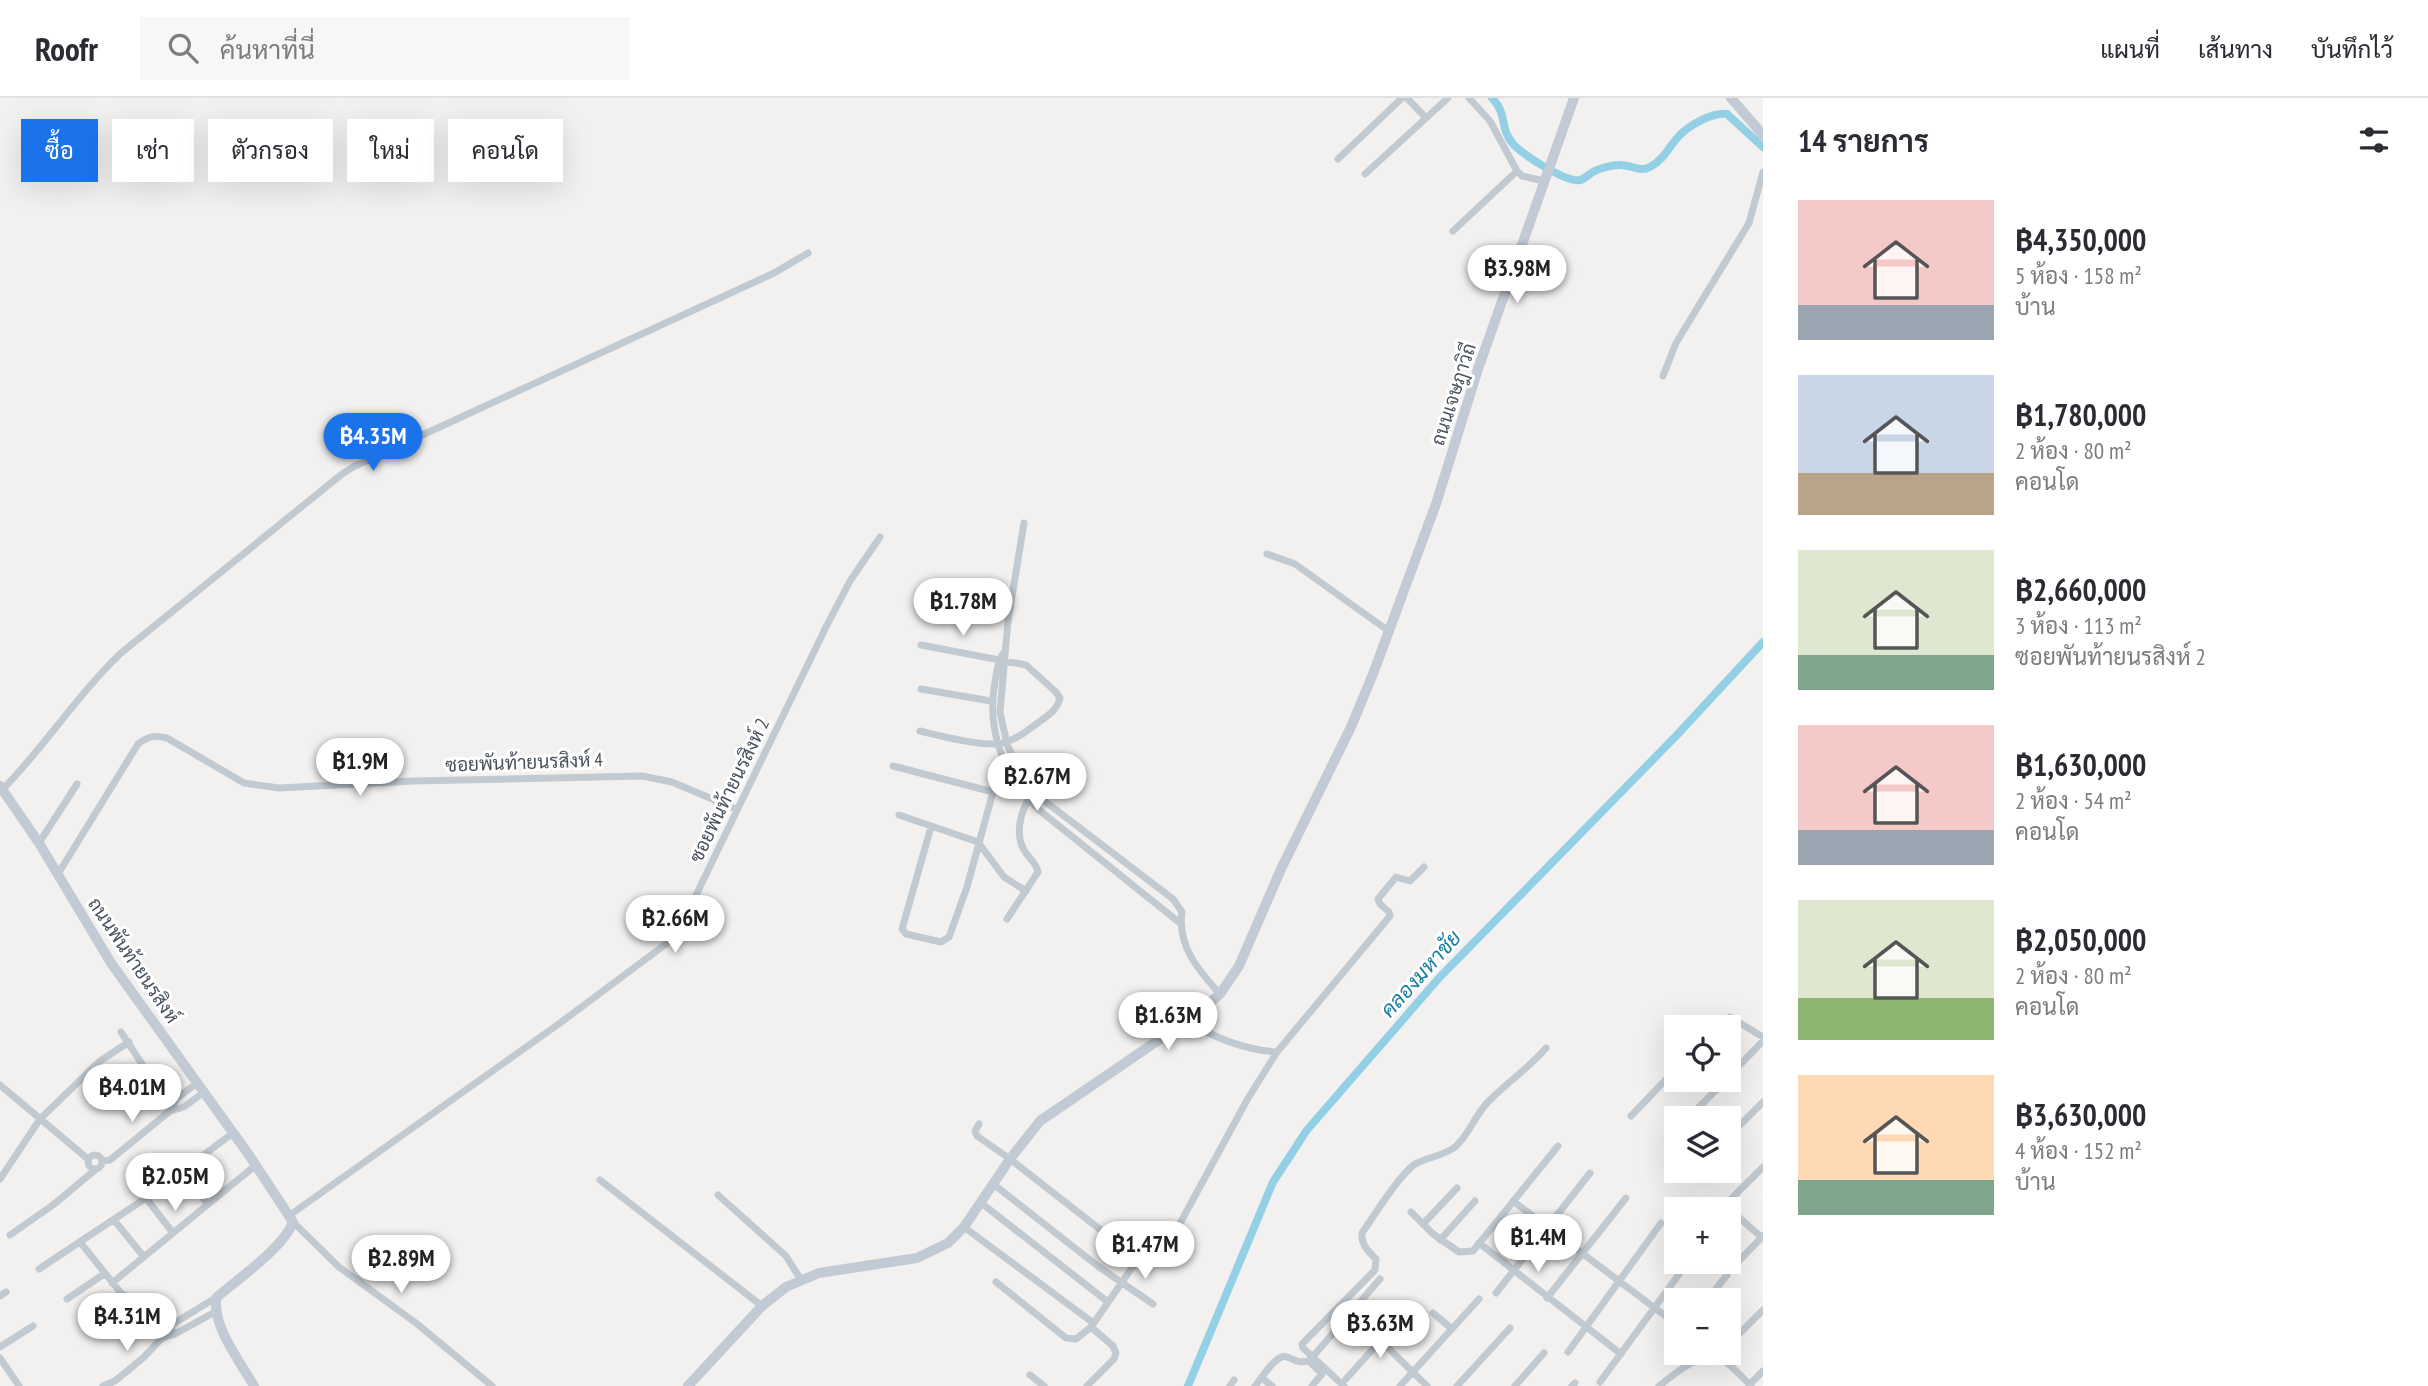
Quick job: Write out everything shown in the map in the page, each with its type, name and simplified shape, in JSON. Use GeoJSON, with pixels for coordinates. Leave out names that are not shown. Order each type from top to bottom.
{"type":"FeatureCollection","features":[{"type":"Feature","properties":{"kind":"street"},"geometry":{"type":"LineString","coordinates":[[1338,159],[1405,98],[1426,118]]}},
{"type":"Feature","properties":{"kind":"street"},"geometry":{"type":"LineString","coordinates":[[1365,174],[1448,98]]}},
{"type":"Feature","properties":{"kind":"street"},"geometry":{"type":"LineString","coordinates":[[1469,98],[1490,121],[1517,171],[1522,176],[1544,181]]}},
{"type":"Feature","properties":{"kind":"street","name":"ถนนเจษฎาวิถี"},"geometry":{"type":"LineString","coordinates":[[688,1386],[762,1306],[786,1287],[819,1273],[917,1258],[948,1243],[964,1227],[1032,1129],[1049,1113],[1185,1023],[1220,994],[1239,966],[1281,869],[1351,727],[1390,632],[1436,504],[1478,369],[1574,98]]}},
{"type":"Feature","properties":{"kind":"street"},"geometry":{"type":"LineString","coordinates":[[1731,98],[1763,135]]}},
{"type":"Feature","properties":{"kind":"street"},"geometry":{"type":"LineString","coordinates":[[1452,231],[1517,171]]}},
{"type":"Feature","properties":{"kind":"street"},"geometry":{"type":"LineString","coordinates":[[1663,376],[1676,343],[1749,223],[1763,172]]}},
{"type":"Feature","properties":{"kind":"street"},"geometry":{"type":"LineString","coordinates":[[1,787],[32,758],[102,671],[121,653],[342,474],[774,273],[807,253]]}},
{"type":"Feature","properties":{"kind":"street"},"geometry":{"type":"LineString","coordinates":[[1024,523],[1004,651],[991,701],[997,744],[1012,778],[1180,923]]}},
{"type":"Feature","properties":{"kind":"street","name":"ซอยพันท้ายนรสิงห์ 2"},"geometry":{"type":"LineString","coordinates":[[291,1218],[666,944],[681,926],[850,581],[880,537]]}},
{"type":"Feature","properties":{"kind":"street"},"geometry":{"type":"LineString","coordinates":[[1267,554],[1295,564],[1390,632]]}},
{"type":"Feature","properties":{"kind":"street"},"geometry":{"type":"LineString","coordinates":[[920,731],[997,744],[1018,737],[1051,713],[1058,705],[1059,698],[1056,692],[1026,665],[922,645]]}},
{"type":"Feature","properties":{"kind":"street"},"geometry":{"type":"LineString","coordinates":[[1002,660],[1000,712],[1006,741],[1031,796],[1173,899],[1182,912],[1180,923],[1189,956],[1220,994]]}},
{"type":"Feature","properties":{"kind":"street"},"geometry":{"type":"LineString","coordinates":[[921,689],[991,701]]}},
{"type":"Feature","properties":{"kind":"street","name":"ซอยพันท้ายนรสิงห์ 4"},"geometry":{"type":"LineString","coordinates":[[58,874],[138,744],[147,737],[157,735],[167,738],[244,783],[258,786],[279,788],[414,781],[642,776],[672,782],[736,810]]}},
{"type":"Feature","properties":{"kind":"street"},"geometry":{"type":"LineString","coordinates":[[893,766],[993,792]]}},
{"type":"Feature","properties":{"kind":"street"},"geometry":{"type":"LineString","coordinates":[[931,827],[902,929],[906,934],[941,942],[949,937],[967,887],[993,792],[1012,778]]}},
{"type":"Feature","properties":{"kind":"street"},"geometry":{"type":"LineString","coordinates":[[39,843],[77,784]]}},
{"type":"Feature","properties":{"kind":"street","name":"ถนนพันท้ายนรสิงห์"},"geometry":{"type":"LineString","coordinates":[[1,787],[39,843],[111,963],[291,1218]]}},
{"type":"Feature","properties":{"kind":"street"},"geometry":{"type":"LineString","coordinates":[[1007,919],[1038,872],[1035,862],[1021,846],[1019,836],[1024,807],[1031,796]]}},
{"type":"Feature","properties":{"kind":"street"},"geometry":{"type":"LineString","coordinates":[[899,815],[978,842],[1004,877],[1026,891]]}},
{"type":"Feature","properties":{"kind":"street"},"geometry":{"type":"LineString","coordinates":[[996,1282],[1066,1338],[1076,1339],[1091,1325],[1154,1240],[1171,1240],[1247,1100],[1277,1052],[1390,916],[1378,899],[1392,880],[1399,877],[1410,881],[1424,866]]}},
{"type":"Feature","properties":{"kind":"street"},"geometry":{"type":"LineString","coordinates":[[1185,1023],[1216,1038],[1256,1051],[1277,1052]]}},
{"type":"Feature","properties":{"kind":"street"},"geometry":{"type":"LineString","coordinates":[[1741,1024],[1763,1039],[1741,1063]]}},
{"type":"Feature","properties":{"kind":"street"},"geometry":{"type":"LineString","coordinates":[[121,1032],[151,1078]]}},
{"type":"Feature","properties":{"kind":"street"},"geometry":{"type":"LineString","coordinates":[[0,1179],[40,1119],[100,1061],[129,1042]]}},
{"type":"Feature","properties":{"kind":"street"},"geometry":{"type":"LineString","coordinates":[[1312,1386],[1322,1374],[1303,1348],[1304,1341],[1375,1270],[1376,1259],[1365,1248],[1362,1233],[1405,1172],[1423,1160],[1453,1149],[1469,1131],[1484,1106],[1530,1067],[1546,1048]]}},
{"type":"Feature","properties":{"kind":"street"},"geometry":{"type":"LineString","coordinates":[[85,1077],[106,1101]]}},
{"type":"Feature","properties":{"kind":"street"},"geometry":{"type":"LineString","coordinates":[[1632,1116],[1664,1082]]}},
{"type":"Feature","properties":{"kind":"street"},"geometry":{"type":"LineString","coordinates":[[170,1111],[176,1099],[197,1083]]}},
{"type":"Feature","properties":{"kind":"street"},"geometry":{"type":"LineString","coordinates":[[0,1085],[88,1158]]}},
{"type":"Feature","properties":{"kind":"street"},"geometry":{"type":"LineString","coordinates":[[102,1161],[110,1160],[170,1111],[184,1107],[204,1092]]}},
{"type":"Feature","properties":{"kind":"street"},"geometry":{"type":"LineString","coordinates":[[1700,1106],[1713,1092]]}},
{"type":"Feature","properties":{"kind":"street"},"geometry":{"type":"LineString","coordinates":[[1741,1124],[1763,1102]]}},
{"type":"Feature","properties":{"kind":"street"},"geometry":{"type":"LineString","coordinates":[[979,1124],[975,1131],[977,1136],[1138,1259]]}},
{"type":"Feature","properties":{"kind":"street"},"geometry":{"type":"LineString","coordinates":[[39,1269],[146,1198],[233,1133]]}},
{"type":"Feature","properties":{"kind":"street"},"geometry":{"type":"LineString","coordinates":[[1411,1212],[1440,1240],[1459,1252],[1473,1251],[1558,1146]]}},
{"type":"Feature","properties":{"kind":"street"},"geometry":{"type":"LineString","coordinates":[[88,1158],[98,1155],[102,1161]]}},
{"type":"Feature","properties":{"kind":"street"},"geometry":{"type":"LineString","coordinates":[[88,1158],[88,1166],[95,1170]]}},
{"type":"Feature","properties":{"kind":"street"},"geometry":{"type":"LineString","coordinates":[[10,1235],[99,1168],[102,1161]]}},
{"type":"Feature","properties":{"kind":"street"},"geometry":{"type":"LineString","coordinates":[[112,1283],[256,1165]]}},
{"type":"Feature","properties":{"kind":"street"},"geometry":{"type":"LineString","coordinates":[[1733,1197],[1763,1167]]}},
{"type":"Feature","properties":{"kind":"street"},"geometry":{"type":"LineString","coordinates":[[181,1171],[208,1204]]}},
{"type":"Feature","properties":{"kind":"street"},"geometry":{"type":"LineString","coordinates":[[1496,1293],[1590,1173]]}},
{"type":"Feature","properties":{"kind":"street"},"geometry":{"type":"LineString","coordinates":[[600,1180],[762,1306]]}},
{"type":"Feature","properties":{"kind":"street"},"geometry":{"type":"LineString","coordinates":[[992,1183],[1153,1304]]}},
{"type":"Feature","properties":{"kind":"street"},"geometry":{"type":"LineString","coordinates":[[1423,1224],[1457,1188]]}},
{"type":"Feature","properties":{"kind":"street"},"geometry":{"type":"LineString","coordinates":[[719,1195],[786,1256],[801,1280]]}},
{"type":"Feature","properties":{"kind":"street"},"geometry":{"type":"LineString","coordinates":[[146,1198],[173,1233]]}},
{"type":"Feature","properties":{"kind":"street"},"geometry":{"type":"LineString","coordinates":[[1547,1298],[1626,1198]]}},
{"type":"Feature","properties":{"kind":"street"},"geometry":{"type":"LineString","coordinates":[[1440,1240],[1475,1201]]}},
{"type":"Feature","properties":{"kind":"street"},"geometry":{"type":"LineString","coordinates":[[1513,1201],[1664,1314]]}},
{"type":"Feature","properties":{"kind":"street"},"geometry":{"type":"LineString","coordinates":[[980,1202],[1108,1301]]}},
{"type":"Feature","properties":{"kind":"street"},"geometry":{"type":"LineString","coordinates":[[103,1386],[132,1368],[162,1338],[168,1327],[217,1297],[278,1244],[291,1218],[321,1252],[416,1323],[492,1386]]}},
{"type":"Feature","properties":{"kind":"street"},"geometry":{"type":"LineString","coordinates":[[114,1220],[144,1257]]}},
{"type":"Feature","properties":{"kind":"street"},"geometry":{"type":"LineString","coordinates":[[1741,1220],[1762,1236],[1741,1258]]}},
{"type":"Feature","properties":{"kind":"street"},"geometry":{"type":"LineString","coordinates":[[1567,1353],[1661,1223]]}},
{"type":"Feature","properties":{"kind":"street"},"geometry":{"type":"LineString","coordinates":[[964,1227],[1091,1325],[1113,1346],[1116,1353],[1114,1359],[1087,1386]]}},
{"type":"Feature","properties":{"kind":"street"},"geometry":{"type":"LineString","coordinates":[[80,1242],[121,1293],[175,1334]]}},
{"type":"Feature","properties":{"kind":"street"},"geometry":{"type":"LineString","coordinates":[[1479,1244],[1621,1354]]}},
{"type":"Feature","properties":{"kind":"street"},"geometry":{"type":"LineString","coordinates":[[67,1299],[104,1274]]}},
{"type":"Feature","properties":{"kind":"street"},"geometry":{"type":"LineString","coordinates":[[1600,1382],[1679,1274]]}},
{"type":"Feature","properties":{"kind":"street"},"geometry":{"type":"LineString","coordinates":[[1717,1288],[1727,1275]]}},
{"type":"Feature","properties":{"kind":"street"},"geometry":{"type":"LineString","coordinates":[[1255,1386],[1282,1357],[1299,1363],[1311,1359],[1380,1279]]}},
{"type":"Feature","properties":{"kind":"street"},"geometry":{"type":"LineString","coordinates":[[217,1297],[217,1320],[254,1386]]}},
{"type":"Feature","properties":{"kind":"street"},"geometry":{"type":"LineString","coordinates":[[1400,1386],[1479,1299]]}},
{"type":"Feature","properties":{"kind":"street"},"geometry":{"type":"LineString","coordinates":[[107,1328],[138,1304]]}},
{"type":"Feature","properties":{"kind":"street"},"geometry":{"type":"LineString","coordinates":[[1311,1359],[1344,1384],[1408,1310]]}},
{"type":"Feature","properties":{"kind":"street"},"geometry":{"type":"LineString","coordinates":[[162,1338],[175,1334],[215,1312]]}},
{"type":"Feature","properties":{"kind":"street"},"geometry":{"type":"LineString","coordinates":[[1433,1313],[1452,1329]]}},
{"type":"Feature","properties":{"kind":"street"},"geometry":{"type":"LineString","coordinates":[[1348,1316],[1381,1341],[1427,1386]]}},
{"type":"Feature","properties":{"kind":"street"},"geometry":{"type":"LineString","coordinates":[[1741,1334],[1761,1316]]}},
{"type":"Feature","properties":{"kind":"street"},"geometry":{"type":"LineString","coordinates":[[0,1348],[33,1326]]}},
{"type":"Feature","properties":{"kind":"street"},"geometry":{"type":"LineString","coordinates":[[1457,1386],[1510,1328]]}},
{"type":"Feature","properties":{"kind":"street"},"geometry":{"type":"LineString","coordinates":[[1515,1386],[1544,1353]]}},
{"type":"Feature","properties":{"kind":"street"},"geometry":{"type":"LineString","coordinates":[[0,1358],[19,1386]]}},
{"type":"Feature","properties":{"kind":"street"},"geometry":{"type":"LineString","coordinates":[[1659,1386],[1686,1365]]}},
{"type":"Feature","properties":{"kind":"street"},"geometry":{"type":"LineString","coordinates":[[1729,1365],[1750,1385],[1763,1371]]}},
{"type":"Feature","properties":{"kind":"street"},"geometry":{"type":"LineString","coordinates":[[1030,1375],[1044,1386]]}},
{"type":"Feature","properties":{"kind":"street"},"geometry":{"type":"LineString","coordinates":[[1262,1378],[1272,1386]]}},
{"type":"Feature","properties":{"kind":"waterway"},"geometry":{"type":"LineString","coordinates":[[1492,98],[1500,110],[1506,133],[1514,145],[1546,167],[1574,180],[1613,166],[1642,169],[1650,167],[1683,132],[1708,117],[1721,114],[1727,114],[1763,147]]}},
{"type":"Feature","properties":{"kind":"waterway","name":"คลองมหาชัย"},"geometry":{"type":"LineString","coordinates":[[1188,1386],[1273,1182],[1307,1130],[1439,978],[1676,736],[1763,642]]}}]}
